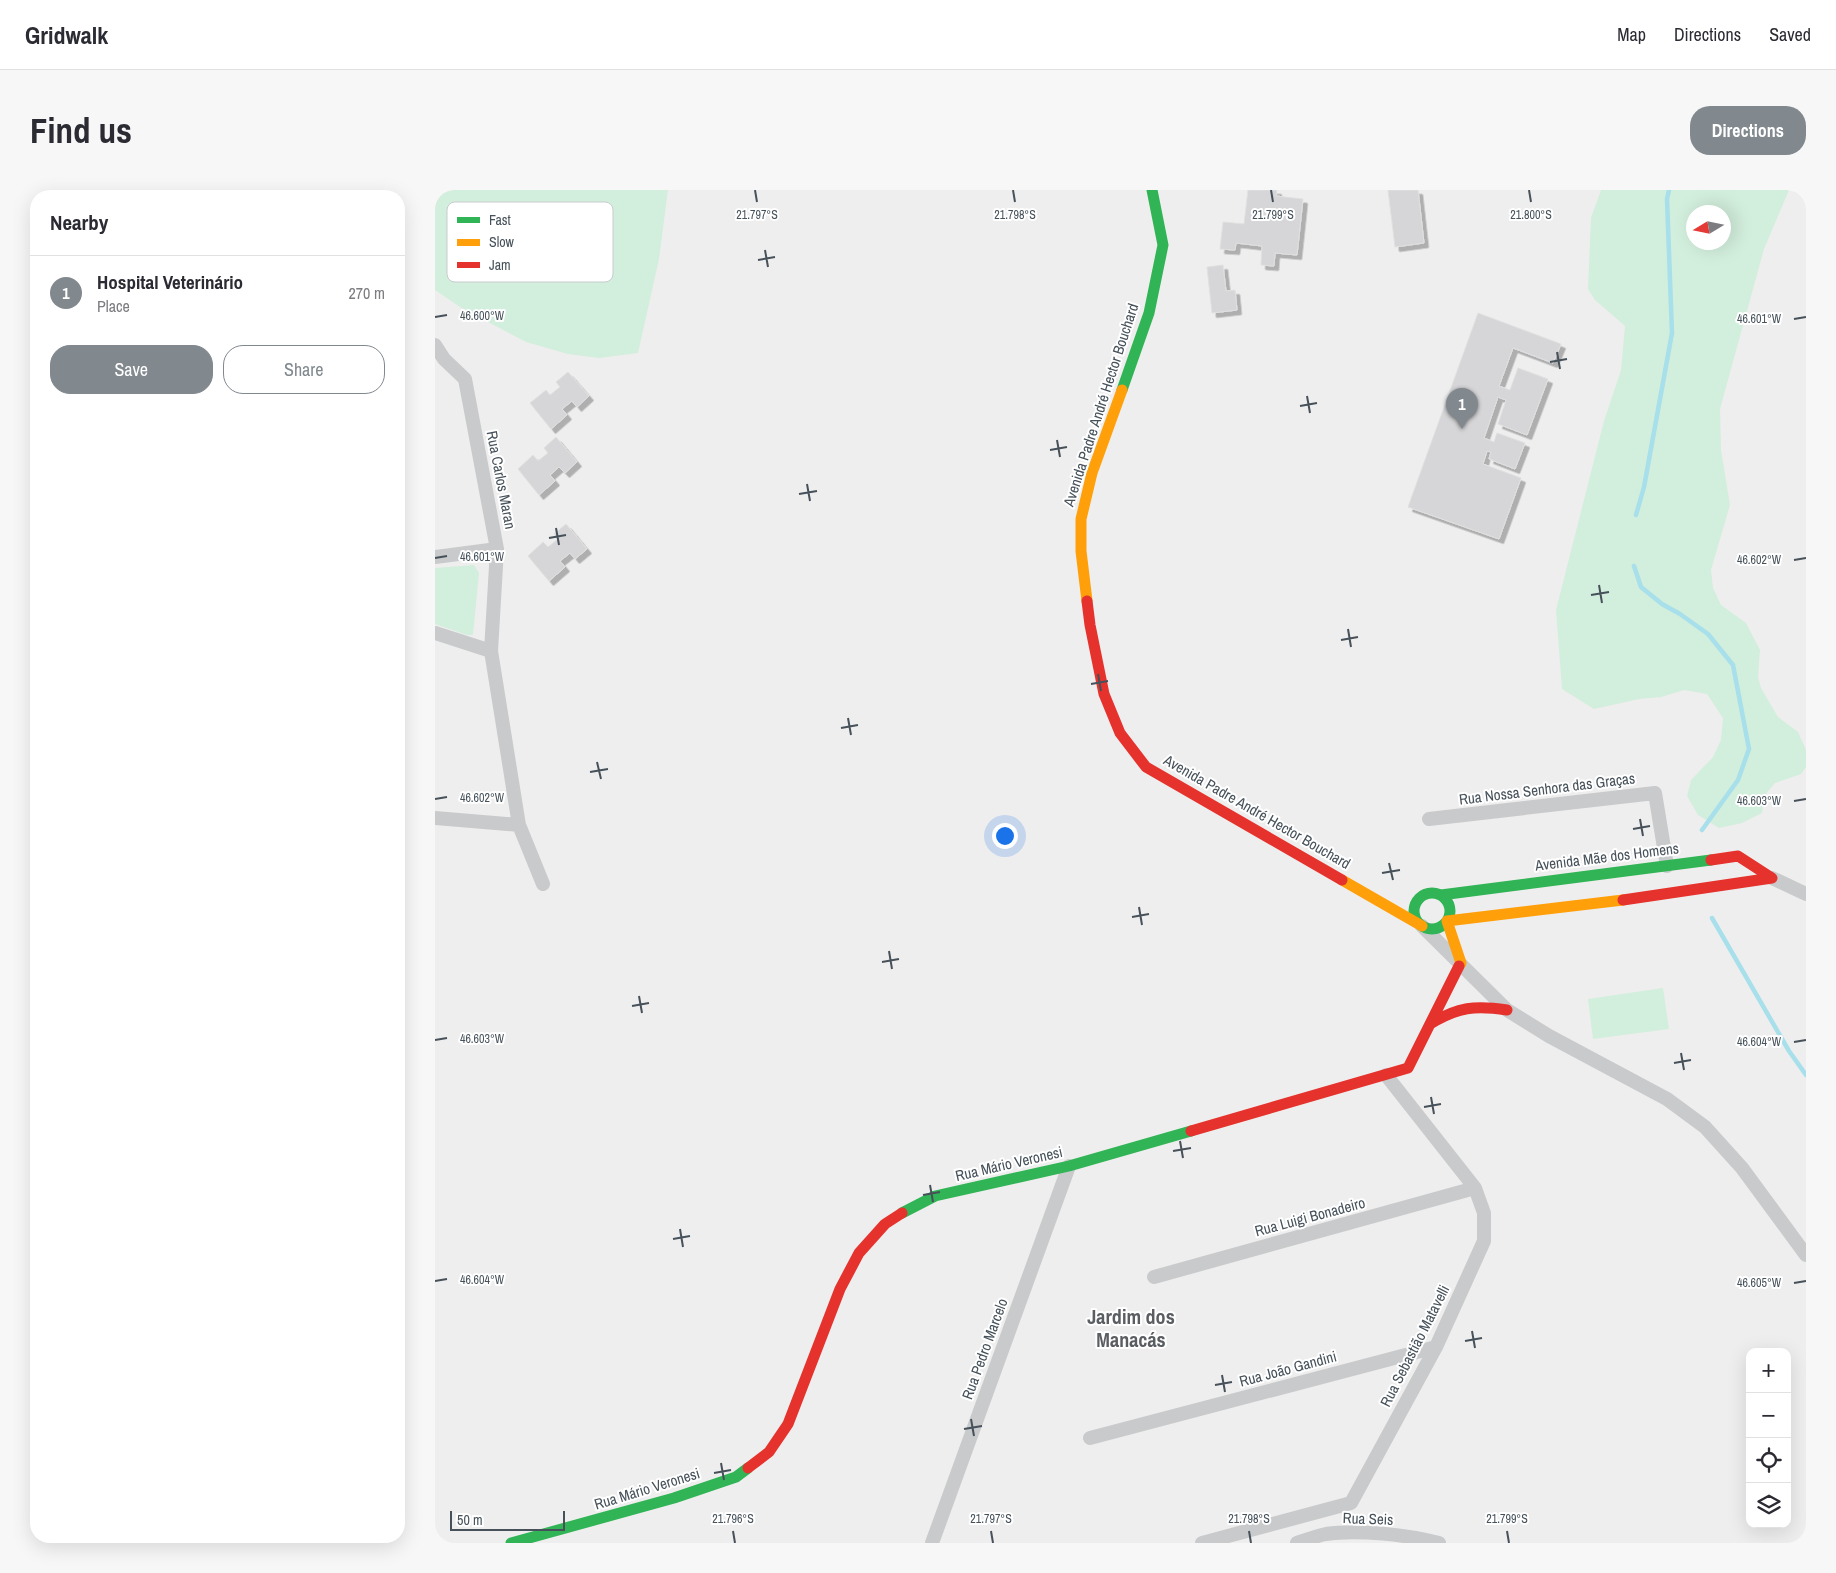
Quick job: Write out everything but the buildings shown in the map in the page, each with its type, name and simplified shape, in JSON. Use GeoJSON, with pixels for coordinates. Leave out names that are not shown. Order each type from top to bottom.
{"type":"FeatureCollection","features":[{"type":"Feature","properties":{"kind":"street","name":"Avenida Padre André Hector Bouchard"},"geometry":{"type":"LineString","coordinates":[[1152,190],[1163,246],[1149,313],[1092,473],[1081,520],[1081,551],[1090,625],[1105,694],[1120,733],[1146,766],[1422,926]]}},
{"type":"Feature","properties":{"kind":"street","name":"Rua Carlos Maran"},"geometry":{"type":"LineString","coordinates":[[435,344],[439,361],[465,379],[497,549],[491,651],[519,824],[543,884]]}},
{"type":"Feature","properties":{"kind":"street"},"geometry":{"type":"LineString","coordinates":[[435,557],[497,549]]}},
{"type":"Feature","properties":{"kind":"street"},"geometry":{"type":"LineString","coordinates":[[435,633],[491,651]]}},
{"type":"Feature","properties":{"kind":"street","name":"Rua Nossa Senhora das Graças"},"geometry":{"type":"LineString","coordinates":[[1429,819],[1655,793],[1667,866]]}},
{"type":"Feature","properties":{"kind":"street"},"geometry":{"type":"LineString","coordinates":[[435,818],[519,824]]}},
{"type":"Feature","properties":{"kind":"street","name":"Avenida Mãe dos Homens"},"geometry":{"type":"LineString","coordinates":[[1441,895],[1739,856],[1772,878],[1806,894]]}},
{"type":"Feature","properties":{"kind":"street"},"geometry":{"type":"LineString","coordinates":[[1447,921],[1670,894],[1772,878]]}},
{"type":"Feature","properties":{"kind":"street"},"geometry":{"type":"LineString","coordinates":[[1381,901],[1402,902],[1419,899],[1429,894],[1441,895],[1450,910],[1447,921],[1439,928],[1422,926]]}},
{"type":"Feature","properties":{"kind":"street"},"geometry":{"type":"LineString","coordinates":[[1419,899],[1414,911],[1418,922],[1507,1010],[1549,1036],[1667,1099],[1705,1127],[1742,1168],[1806,1255]]}},
{"type":"Feature","properties":{"kind":"street"},"geometry":{"type":"LineString","coordinates":[[1447,921],[1461,963]]}},
{"type":"Feature","properties":{"kind":"street","name":"Rua Mário Veronesi"},"geometry":{"type":"LineString","coordinates":[[511,1543],[674,1498],[736,1477],[769,1452],[789,1424],[840,1289],[859,1253],[885,1224],[935,1196],[1069,1166],[1408,1068],[1461,963]]}},
{"type":"Feature","properties":{"kind":"street"},"geometry":{"type":"LineString","coordinates":[[1430,1024],[1445,1014],[1462,1008],[1483,1006],[1507,1010]]}},
{"type":"Feature","properties":{"kind":"street","name":"Rua Sebastião Matavelli"},"geometry":{"type":"LineString","coordinates":[[1202,1543],[1351,1502],[1436,1347],[1484,1241],[1484,1213],[1475,1188],[1386,1075]]}},
{"type":"Feature","properties":{"kind":"street","name":"Rua Pedro Marcelo"},"geometry":{"type":"LineString","coordinates":[[932,1543],[1069,1166]]}},
{"type":"Feature","properties":{"kind":"street","name":"Rua Luigi Bonadeiro"},"geometry":{"type":"LineString","coordinates":[[1153,1277],[1475,1188]]}},
{"type":"Feature","properties":{"kind":"street","name":"Rua João Gandini"},"geometry":{"type":"LineString","coordinates":[[1089,1438],[1436,1347]]}},
{"type":"Feature","properties":{"kind":"street","name":"Rua Seis"},"geometry":{"type":"LineString","coordinates":[[1297,1543],[1326,1534],[1351,1533],[1408,1537],[1439,1543]]}},
{"type":"Feature","properties":{"kind":"green space"},"geometry":{"type":"Polygon","coordinates":[[[435,190],[668,190],[659,259],[638,353],[599,358],[568,354],[526,342],[460,307],[435,290],[435,190]]]}},
{"type":"Feature","properties":{"kind":"green space"},"geometry":{"type":"Polygon","coordinates":[[[1601,190],[1789,190],[1764,249],[1720,409],[1721,450],[1730,505],[1711,570],[1713,588],[1721,605],[1746,623],[1760,650],[1758,677],[1761,688],[1778,717],[1798,732],[1806,750],[1806,767],[1801,774],[1775,783],[1764,796],[1762,813],[1742,823],[1719,828],[1698,815],[1687,796],[1691,780],[1713,757],[1721,740],[1723,718],[1707,694],[1684,690],[1661,697],[1639,699],[1594,709],[1562,689],[1556,610],[1604,421],[1621,370],[1625,326],[1595,300],[1588,289],[1591,218],[1601,190]]]}},
{"type":"Feature","properties":{"kind":"green space"},"geometry":{"type":"Polygon","coordinates":[[[474,565],[479,573],[473,635],[467,635],[435,624],[435,568],[474,565]]]}},
{"type":"Feature","properties":{"kind":"green space"},"geometry":{"type":"Polygon","coordinates":[[[1663,988],[1669,1029],[1593,1039],[1588,999],[1663,988]]]}},
{"type":"Feature","properties":{"kind":"waterway"},"geometry":{"type":"LineString","coordinates":[[1636,515],[1644,487],[1672,333],[1667,199],[1669,190]]}},
{"type":"Feature","properties":{"kind":"waterway"},"geometry":{"type":"LineString","coordinates":[[1634,566],[1641,587],[1662,604],[1708,634],[1733,665],[1749,749],[1738,780],[1702,830]]}},
{"type":"Feature","properties":{"kind":"waterway"},"geometry":{"type":"LineString","coordinates":[[1712,918],[1789,1051],[1806,1075]]}},
{"type":"Feature","properties":{"kind":"traffic: fast"},"geometry":{"type":"LineString","coordinates":[[1122,390],[1149,313],[1163,245],[1152,190]]}},
{"type":"Feature","properties":{"kind":"traffic: fast"},"geometry":{"type":"LineString","coordinates":[[1441,895],[1711,860]]}},
{"type":"Feature","properties":{"kind":"traffic: fast"},"geometry":{"type":"LineString","coordinates":[[1432,893],[1445,898],[1450,911],[1445,924],[1432,929],[1419,924],[1414,911],[1419,898],[1432,893]]}},
{"type":"Feature","properties":{"kind":"traffic: fast"},"geometry":{"type":"LineString","coordinates":[[902,1213],[935,1196],[1069,1166],[1191,1131]]}},
{"type":"Feature","properties":{"kind":"traffic: fast"},"geometry":{"type":"LineString","coordinates":[[511,1543],[674,1498],[736,1477],[748,1468]]}},
{"type":"Feature","properties":{"kind":"traffic: slow"},"geometry":{"type":"LineString","coordinates":[[1087,601],[1081,551],[1081,519],[1092,473],[1122,390]]}},
{"type":"Feature","properties":{"kind":"traffic: slow"},"geometry":{"type":"LineString","coordinates":[[1342,880],[1422,926]]}},
{"type":"Feature","properties":{"kind":"traffic: slow"},"geometry":{"type":"LineString","coordinates":[[1459,966],[1461,963],[1447,921],[1623,900]]}},
{"type":"Feature","properties":{"kind":"traffic: jam"},"geometry":{"type":"LineString","coordinates":[[1087,601],[1104,694],[1120,733],[1146,767],[1342,880]]}},
{"type":"Feature","properties":{"kind":"traffic: jam"},"geometry":{"type":"LineString","coordinates":[[1623,900],[1772,878],[1738,856],[1711,860]]}},
{"type":"Feature","properties":{"kind":"traffic: jam"},"geometry":{"type":"LineString","coordinates":[[1459,966],[1430,1024],[1449,1014],[1467,1009],[1507,1010]]}},
{"type":"Feature","properties":{"kind":"traffic: jam"},"geometry":{"type":"LineString","coordinates":[[1191,1131],[1408,1068],[1430,1024]]}},
{"type":"Feature","properties":{"kind":"traffic: jam"},"geometry":{"type":"LineString","coordinates":[[748,1468],[769,1452],[788,1424],[840,1289],[859,1253],[885,1224],[902,1213]]}},
{"type":"Feature","properties":{"kind":"place","name":"Hospital Veterinário"},"geometry":{"type":"Point","coordinates":[1462,429]}},
{"type":"Feature","properties":{"kind":"district","name":"Jardim dos Manacás"},"geometry":{"type":"Point","coordinates":[1131,1328]}}]}
